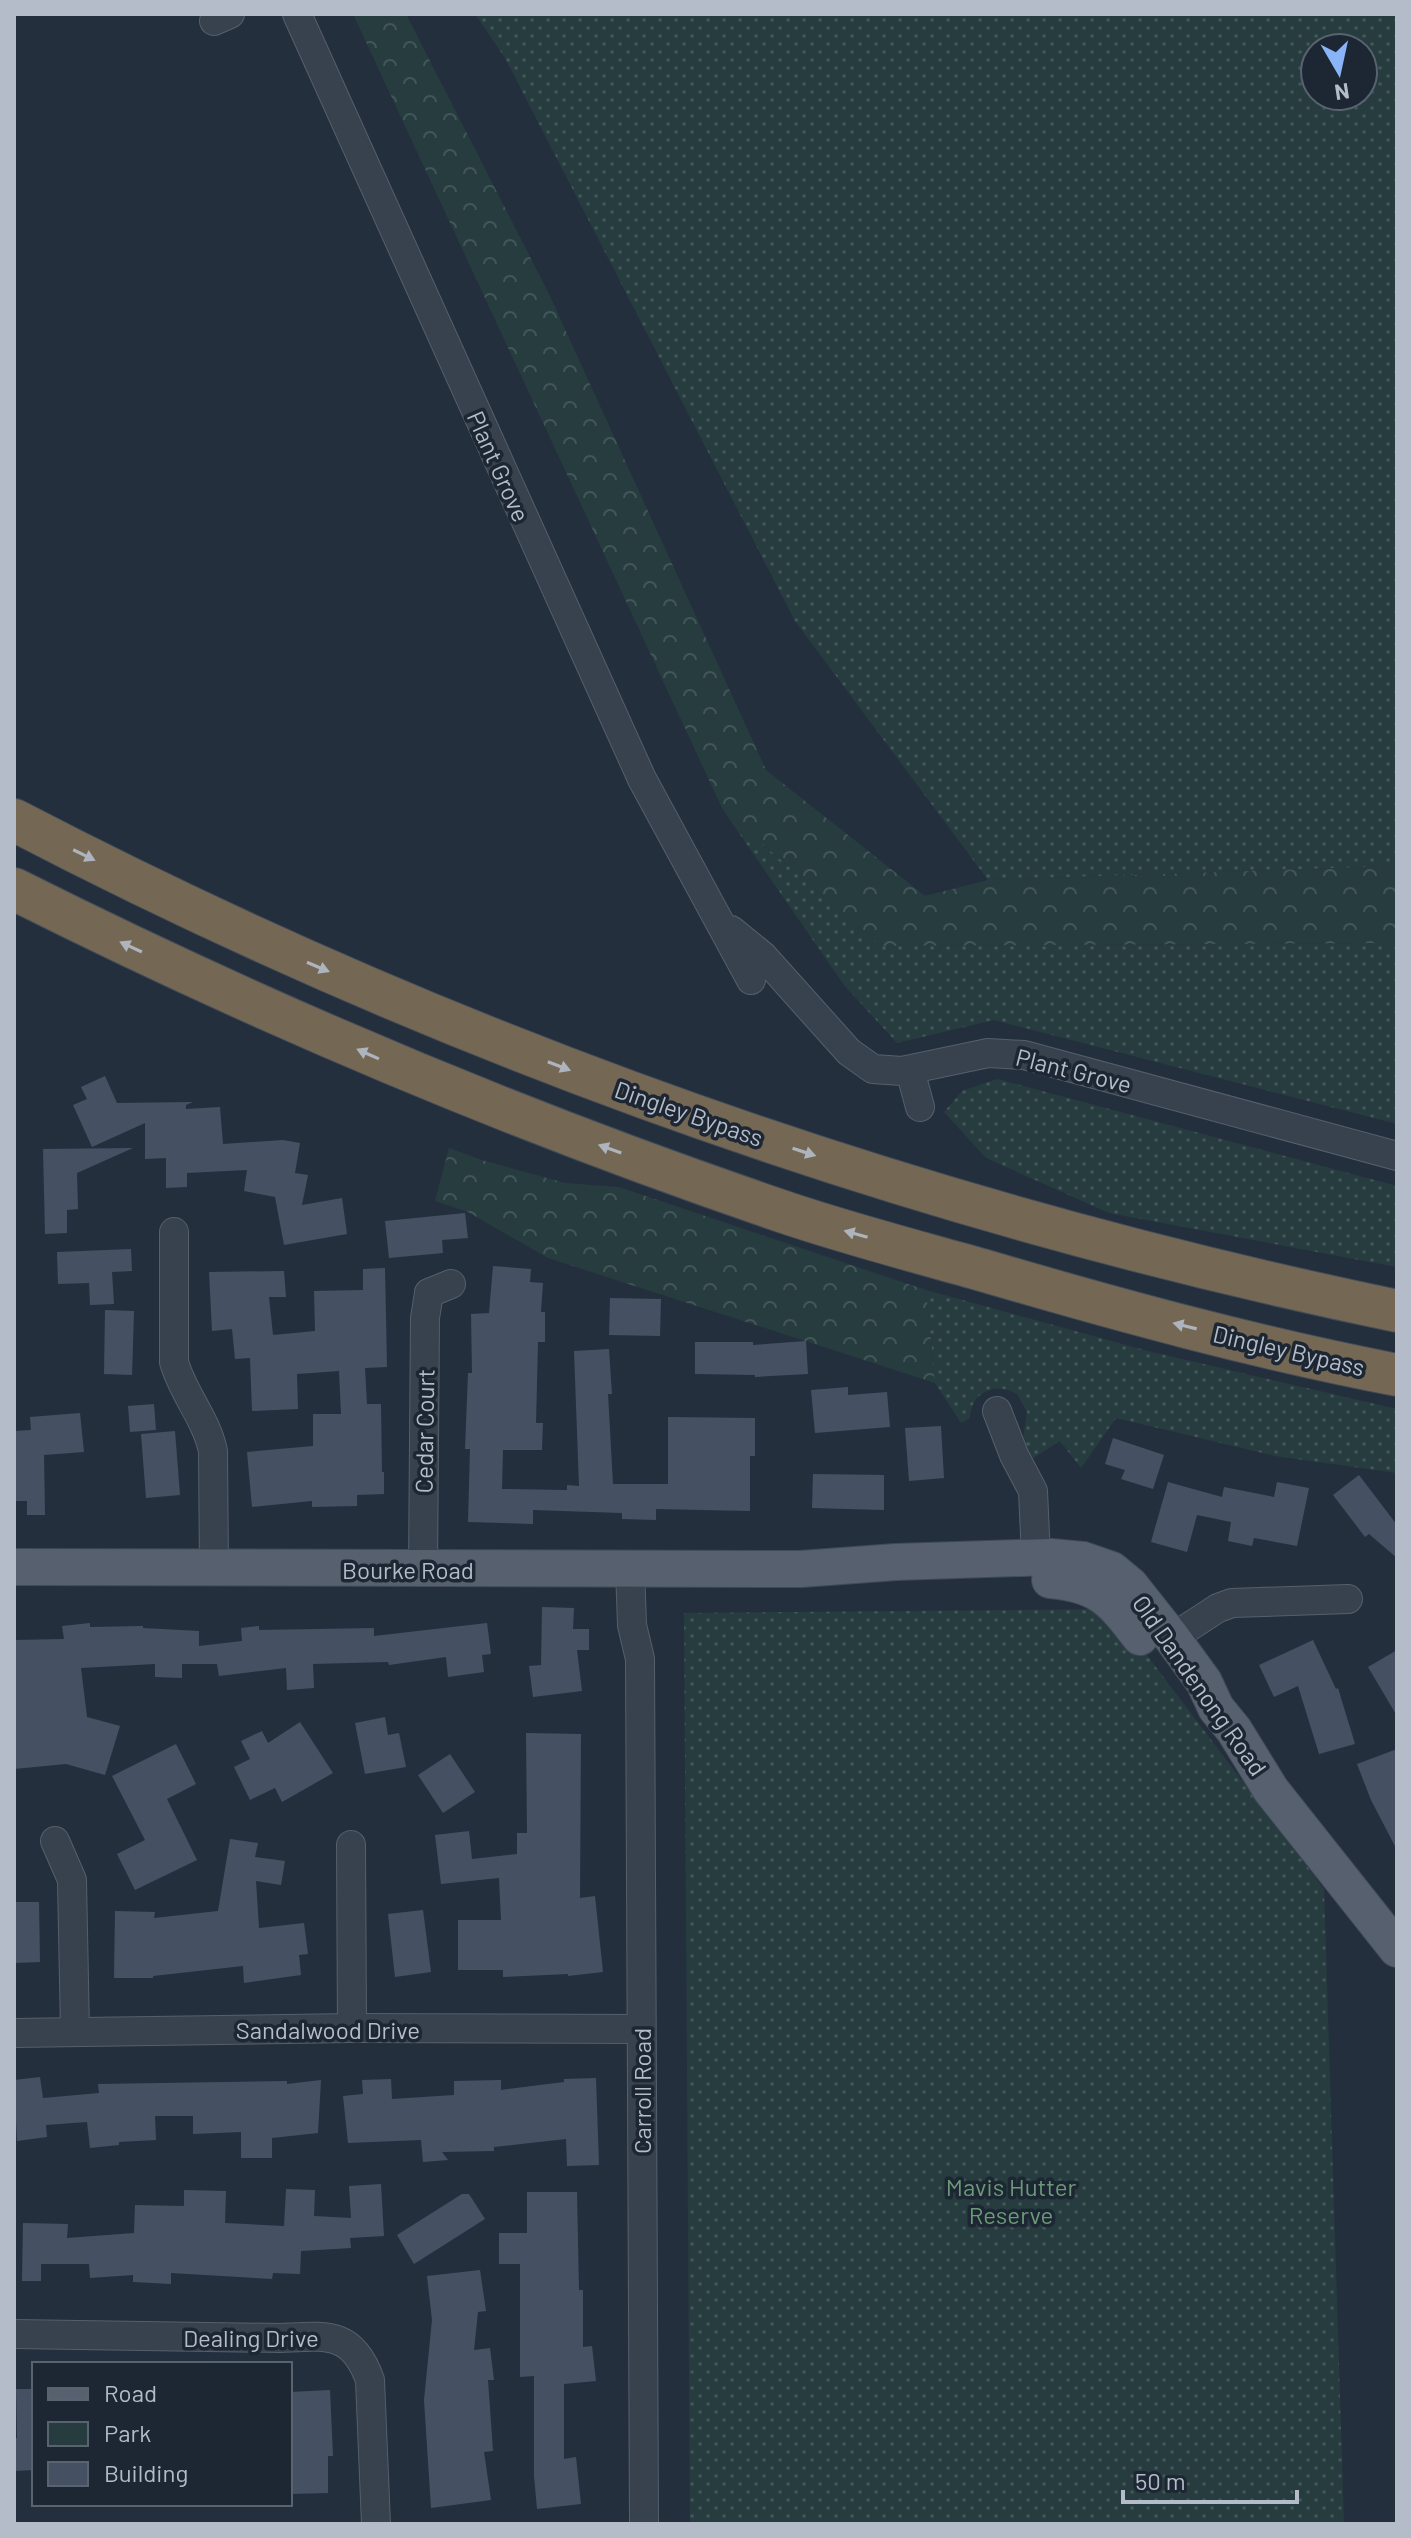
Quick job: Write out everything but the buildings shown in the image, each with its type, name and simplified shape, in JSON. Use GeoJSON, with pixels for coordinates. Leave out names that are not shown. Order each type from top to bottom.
{"type":"FeatureCollection","features":[{"type":"Feature","properties":{"kind":"highway","name":"Dingley Bypass"},"geometry":{"type":"LineString","coordinates":[[14,820],[305,961],[512,1048],[642,1097],[875,1176],[993,1212],[1156,1256],[1397,1311]]}},
{"type":"Feature","properties":{"kind":"highway","name":"Dingley Bypass"},"geometry":{"type":"LineString","coordinates":[[14,889],[135,949],[391,1064],[542,1125],[793,1215],[1113,1308],[1397,1375]]}},
{"type":"Feature","properties":{"kind":"main road","name":"Bourke Road"},"geometry":{"type":"LineString","coordinates":[[14,1567],[801,1569],[910,1580],[1037,1569]]}},
{"type":"Feature","properties":{"kind":"main road","name":"Old Dandenong Road"},"geometry":{"type":"LineString","coordinates":[[1037,1569],[1076,1583],[1111,1585],[1120,1610],[1204,1682],[1216,1708],[1234,1730],[1271,1790],[1397,1949]]}},
{"type":"Feature","properties":{"kind":"street","name":"Plant Grove"},"geometry":{"type":"LineString","coordinates":[[297,14],[642,779],[751,980]]}},
{"type":"Feature","properties":{"kind":"street","name":"Plant Grove"},"geometry":{"type":"LineString","coordinates":[[714,911],[763,956],[857,1059],[873,1069],[910,1070],[982,1053],[1024,1055],[1397,1156]]}},
{"type":"Feature","properties":{"kind":"street"},"geometry":{"type":"LineString","coordinates":[[910,1070],[920,1107]]}},
{"type":"Feature","properties":{"kind":"street"},"geometry":{"type":"LineString","coordinates":[[174,1232],[174,1362],[179,1382],[210,1433],[213,1451],[214,1569]]}},
{"type":"Feature","properties":{"kind":"street","name":"Cedar Court"},"geometry":{"type":"LineString","coordinates":[[423,1569],[425,1318],[431,1287]]}},
{"type":"Feature","properties":{"kind":"street"},"geometry":{"type":"LineString","coordinates":[[997,1411],[1014,1455],[1033,1491],[1037,1569]]}},
{"type":"Feature","properties":{"kind":"street","name":"Carroll Road"},"geometry":{"type":"LineString","coordinates":[[639,1569],[647,1633],[640,1659],[644,2524]]}},
{"type":"Feature","properties":{"kind":"street"},"geometry":{"type":"LineString","coordinates":[[1162,1645],[1218,1608],[1232,1603],[1348,1599]]}},
{"type":"Feature","properties":{"kind":"street"},"geometry":{"type":"LineString","coordinates":[[55,1841],[72,1880],[75,2032]]}},
{"type":"Feature","properties":{"kind":"street"},"geometry":{"type":"LineString","coordinates":[[351,1845],[352,2028]]}},
{"type":"Feature","properties":{"kind":"street","name":"Sandalwood Drive"},"geometry":{"type":"LineString","coordinates":[[14,2033],[352,2028],[641,2029]]}},
{"type":"Feature","properties":{"kind":"street","name":"Dealing Drive"},"geometry":{"type":"LineString","coordinates":[[14,2334],[280,2338],[314,2335],[347,2344],[363,2361],[370,2380],[376,2524]]}},
{"type":"Feature","properties":{"kind":"green space"},"geometry":{"type":"Polygon","coordinates":[[[353,14],[406,14],[549,294],[766,770],[925,896],[988,880],[1397,866],[1397,943],[881,946],[723,810],[353,14]]]}},
{"type":"Feature","properties":{"kind":"green space"},"geometry":{"type":"Polygon","coordinates":[[[475,14],[1397,14],[1397,866],[988,880],[795,621],[505,58],[475,14]]]}},
{"type":"Feature","properties":{"kind":"green space"},"geometry":{"type":"Polygon","coordinates":[[[723,810],[881,946],[1397,943],[1397,1124],[994,1020],[897,1043],[844,985],[723,810]]]}},
{"type":"Feature","properties":{"kind":"green space"},"geometry":{"type":"Polygon","coordinates":[[[997,1079],[1397,1186],[1397,1267],[1109,1213],[986,1158],[944,1112],[962,1091],[997,1079]]]}},
{"type":"Feature","properties":{"kind":"green space"},"geometry":{"type":"Polygon","coordinates":[[[449,1148],[565,1183],[619,1187],[926,1290],[935,1383],[548,1258],[468,1212],[435,1201],[449,1148]]]}},
{"type":"Feature","properties":{"kind":"green space"},"geometry":{"type":"Polygon","coordinates":[[[926,1290],[1148,1351],[1397,1409],[1397,1473],[1275,1456],[1116,1418],[1081,1468],[1060,1441],[1029,1461],[1022,1446],[1027,1412],[1017,1394],[1001,1389],[986,1391],[975,1401],[970,1418],[961,1423],[935,1383],[926,1290]]]}},
{"type":"Feature","properties":{"kind":"green space","name":"Mavis Hutter Reserve"},"geometry":{"type":"Polygon","coordinates":[[[1112,1609],[1324,1889],[1344,2524],[690,2524],[684,1613],[1112,1609]]]}}]}
